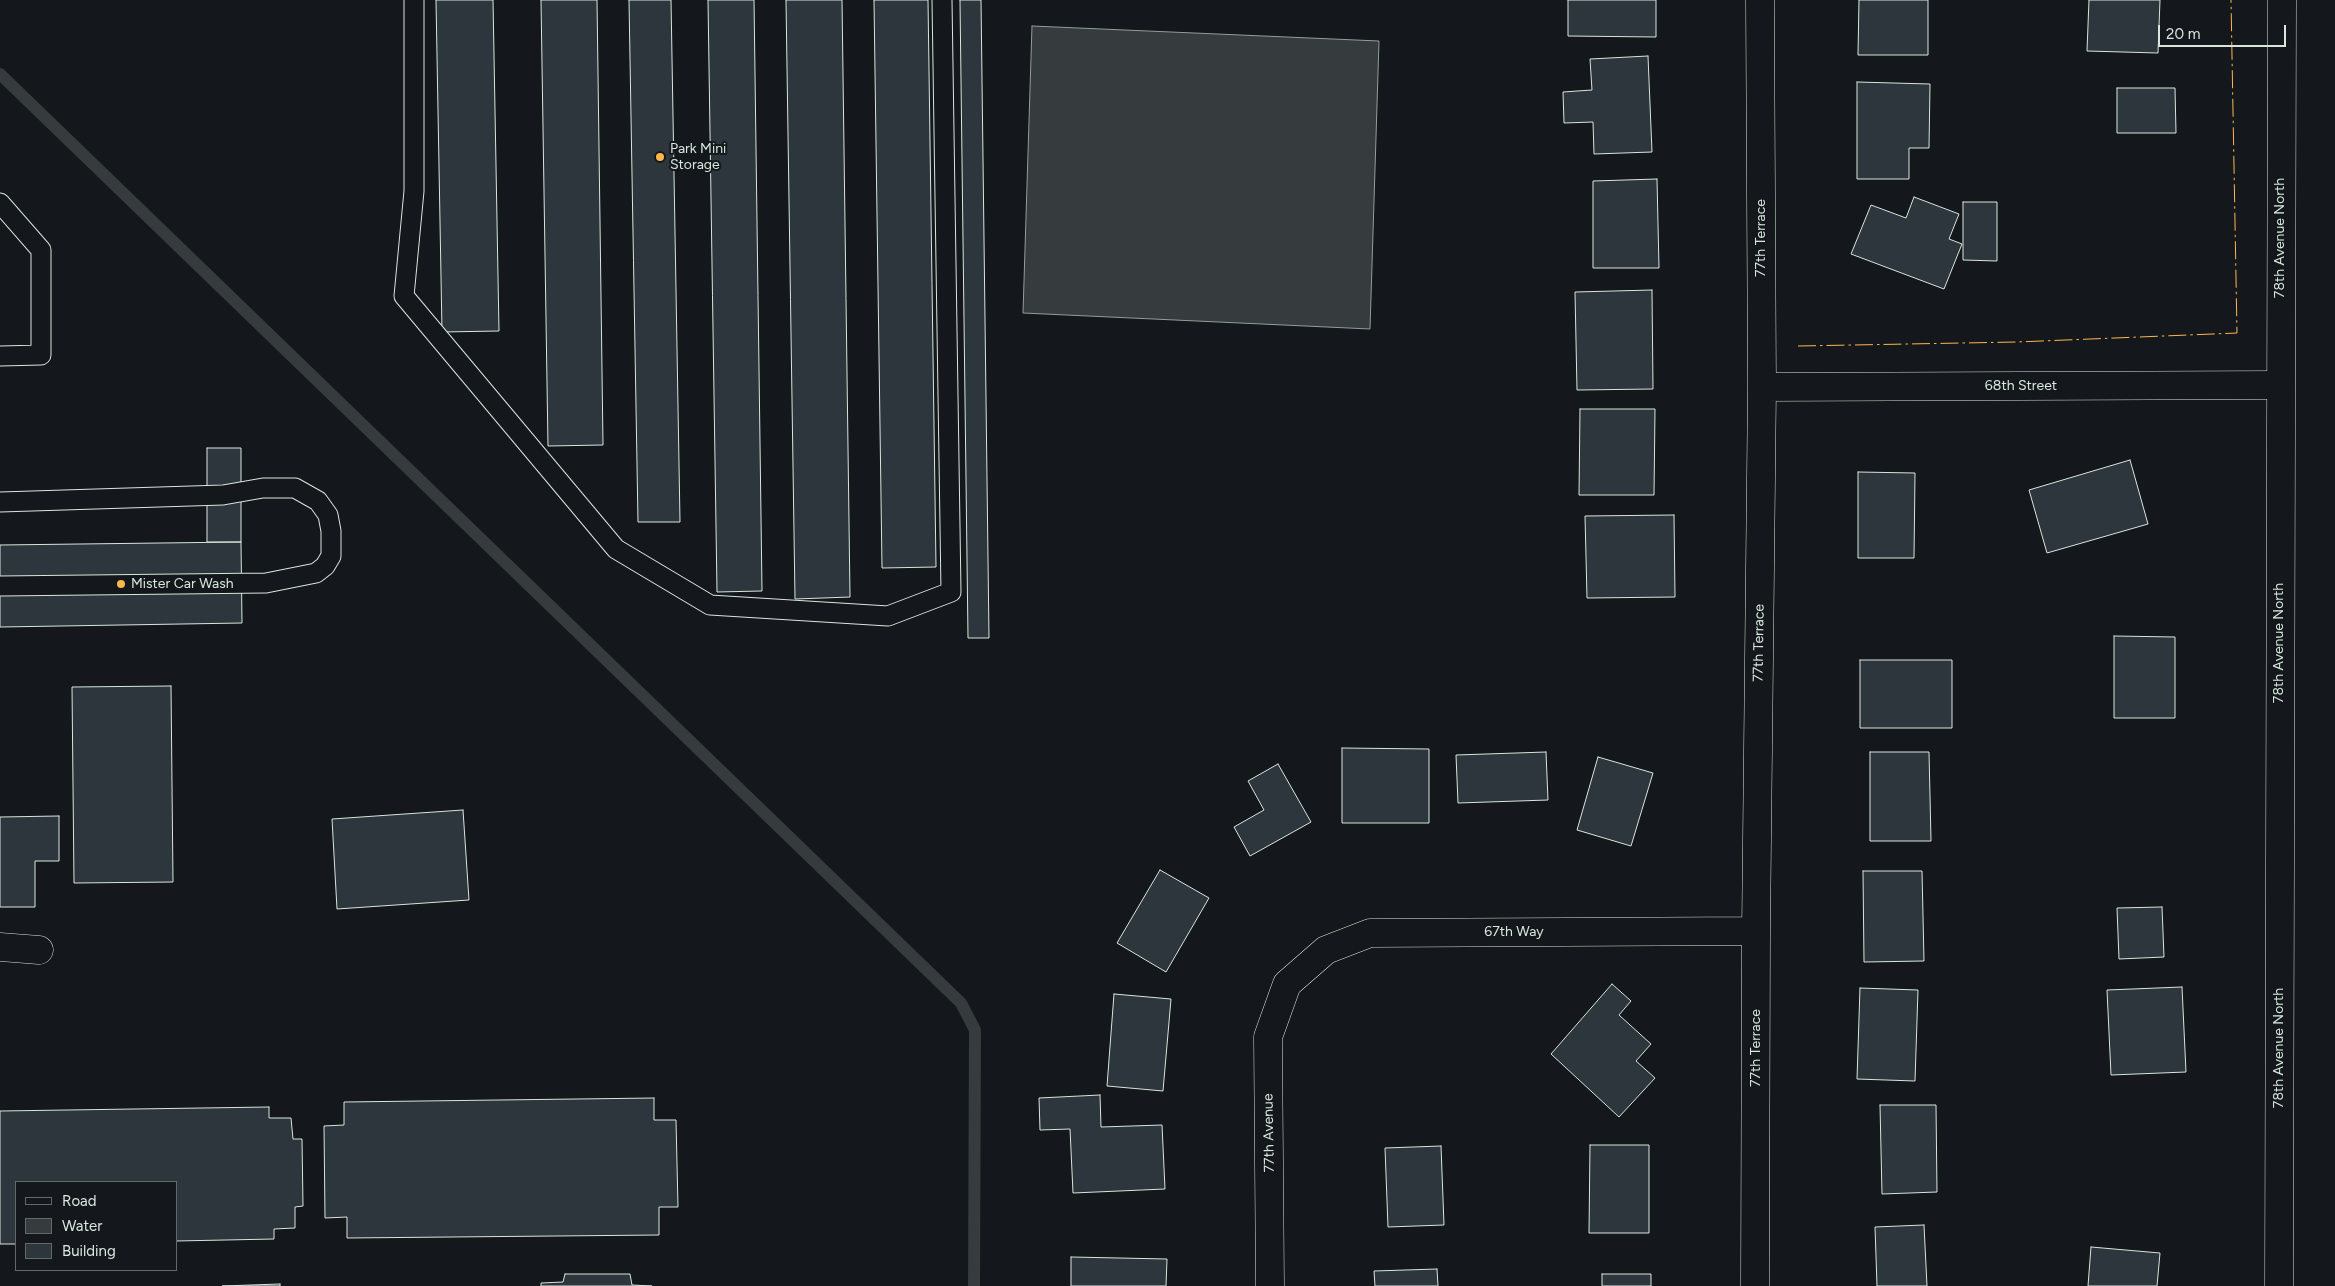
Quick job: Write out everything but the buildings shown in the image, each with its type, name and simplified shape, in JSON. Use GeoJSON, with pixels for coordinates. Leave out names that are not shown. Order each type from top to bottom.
{"type":"FeatureCollection","features":[{"type":"Feature","properties":{"kind":"street","name":"77th Terrace"},"geometry":{"type":"LineString","coordinates":[[1755,1286],[1756,931],[1762,387],[1760,0]]}},
{"type":"Feature","properties":{"kind":"street","name":"78th Avenue North"},"geometry":{"type":"LineString","coordinates":[[2279,1286],[2282,0]]}},
{"type":"Feature","properties":{"kind":"street","name":"68th Street"},"geometry":{"type":"LineString","coordinates":[[1762,387],[2280,385]]}},
{"type":"Feature","properties":{"kind":"street","name":"67th Way"},"geometry":{"type":"LineString","coordinates":[[1287,984],[1326,950],[1370,933],[1756,931]]}},
{"type":"Feature","properties":{"kind":"street"},"geometry":{"type":"LineString","coordinates":[[0,947],[39,950]]}},
{"type":"Feature","properties":{"kind":"street","name":"77th Avenue"},"geometry":{"type":"LineString","coordinates":[[1270,1286],[1268,1037],[1287,984]]}},
{"type":"Feature","properties":{"kind":"lane"},"geometry":{"type":"LineString","coordinates":[[414,0],[414,191],[404,296],[616,549],[710,606],[888,616],[951,592],[942,0]]}},
{"type":"Feature","properties":{"kind":"lane"},"geometry":{"type":"LineString","coordinates":[[0,203],[41,250],[42,355],[0,356]]}},
{"type":"Feature","properties":{"kind":"lane"},"geometry":{"type":"LineString","coordinates":[[0,502],[223,494],[264,488],[295,488],[318,501],[328,515],[331,531],[331,556],[325,566],[316,573],[266,583],[0,586]]}},
{"type":"Feature","properties":{"kind":"water"},"geometry":{"type":"Polygon","coordinates":[[[1032,26],[1379,41],[1370,329],[1023,313],[1032,26]]]}},
{"type":"Feature","properties":{"kind":"waterway"},"geometry":{"type":"LineString","coordinates":[[0,74],[961,1003],[975,1030],[974,1286]]}},
{"type":"Feature","properties":{"kind":"power"},"geometry":{"type":"LineString","coordinates":[[1798,346],[2017,342],[2237,333],[2231,0]]}},
{"type":"Feature","properties":{"kind":"place","name":"Park Mini Storage"},"geometry":{"type":"Point","coordinates":[660,157]}},
{"type":"Feature","properties":{"kind":"place","name":"Mister Car Wash"},"geometry":{"type":"Point","coordinates":[121,584]}}]}
